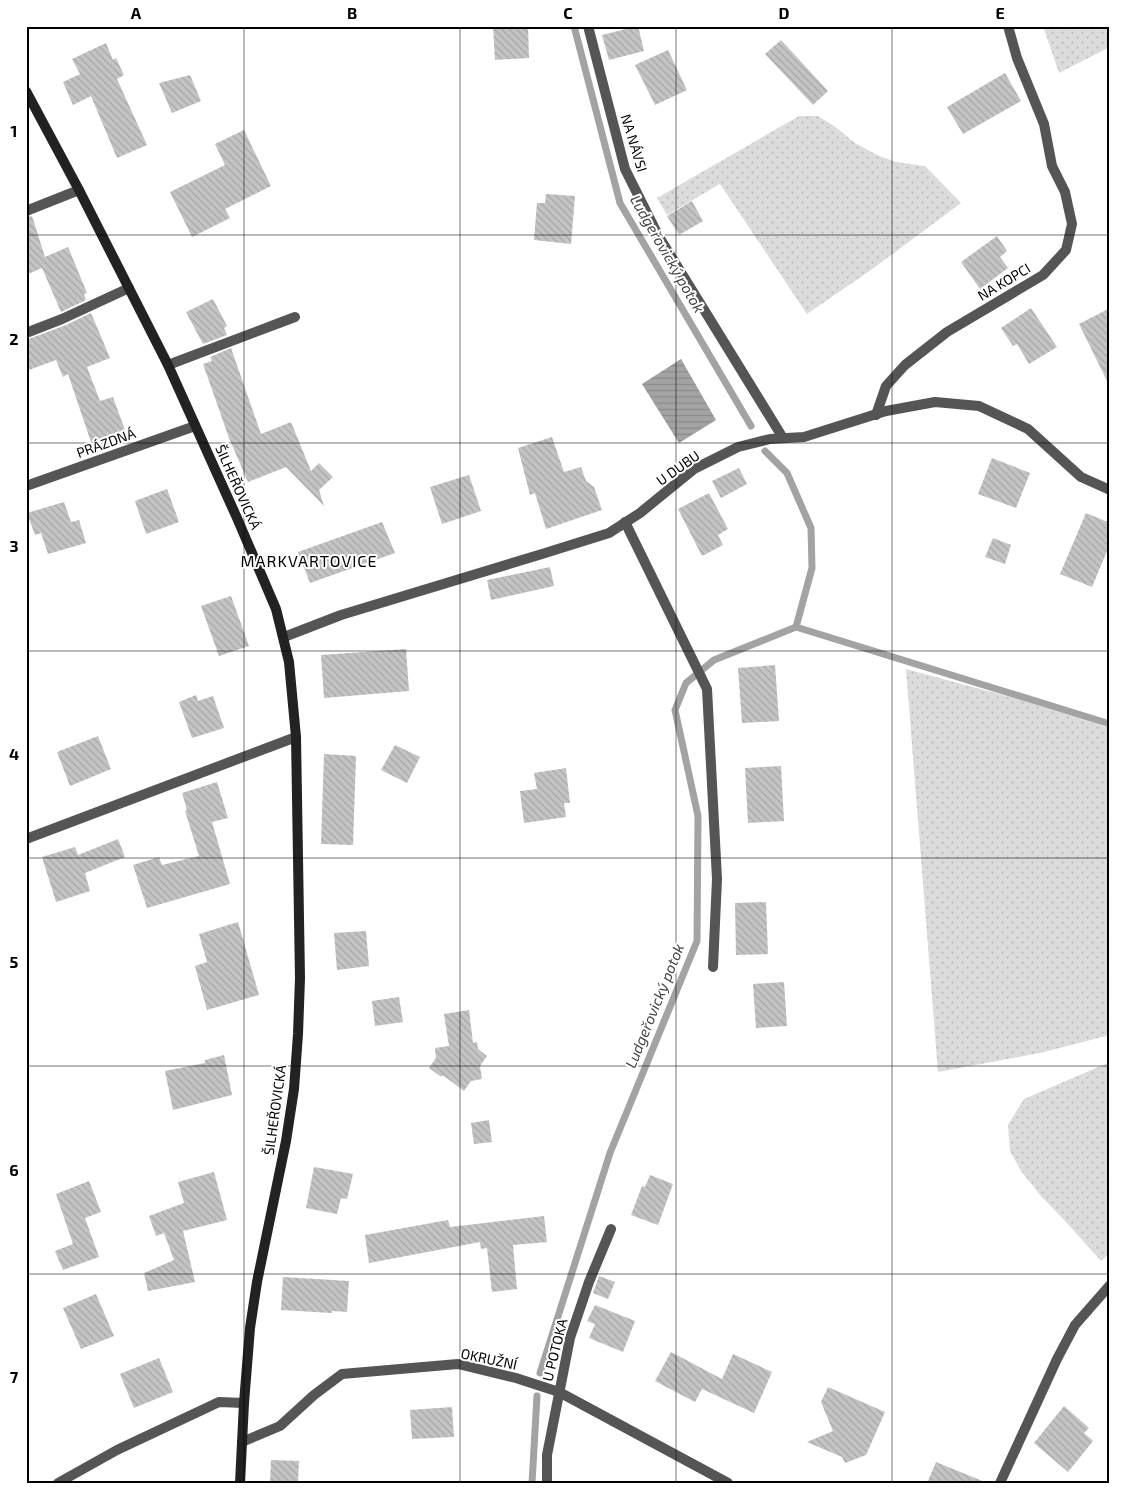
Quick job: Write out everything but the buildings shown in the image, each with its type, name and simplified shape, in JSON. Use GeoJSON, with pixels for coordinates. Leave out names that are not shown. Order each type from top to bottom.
{"type":"FeatureCollection","features":[{"type":"Feature","properties":{"kind":"street","name":"NA NÁVSI"},"geometry":{"type":"LineString","coordinates":[[588,26],[625,169],[658,235],[783,438]]}},
{"type":"Feature","properties":{"kind":"street","name":"NA KOPCI"},"geometry":{"type":"LineString","coordinates":[[876,415],[886,386],[905,365],[947,332],[1043,275],[1066,250],[1072,224],[1065,192],[1052,166],[1044,124],[1016,58],[1008,26]]}},
{"type":"Feature","properties":{"kind":"street","name":"ŠILHEŘOVICKÁ"},"geometry":{"type":"LineString","coordinates":[[26,91],[30,108],[79,190],[168,365],[262,574],[276,609],[289,662],[296,737],[300,978],[298,1034],[294,1089],[286,1141],[257,1282],[250,1328],[240,1483]]}},
{"type":"Feature","properties":{"kind":"street"},"geometry":{"type":"LineString","coordinates":[[26,211],[79,190]]}},
{"type":"Feature","properties":{"kind":"street"},"geometry":{"type":"LineString","coordinates":[[26,332],[62,319],[129,288]]}},
{"type":"Feature","properties":{"kind":"street"},"geometry":{"type":"LineString","coordinates":[[168,365],[295,317]]}},
{"type":"Feature","properties":{"kind":"street","name":"U DUBU"},"geometry":{"type":"LineString","coordinates":[[284,637],[342,615],[609,532],[640,513],[694,470],[738,447],[770,439],[804,437],[876,415],[935,402],[979,406],[1028,429],[1081,476],[1110,490]]}},
{"type":"Feature","properties":{"kind":"street","name":"PRÁZDNÁ"},"geometry":{"type":"LineString","coordinates":[[26,486],[195,426]]}},
{"type":"Feature","properties":{"kind":"street"},"geometry":{"type":"LineString","coordinates":[[626,522],[707,689],[717,879],[713,967]]}},
{"type":"Feature","properties":{"kind":"street"},"geometry":{"type":"LineString","coordinates":[[26,839],[296,737]]}},
{"type":"Feature","properties":{"kind":"street","name":"U POTOKA"},"geometry":{"type":"LineString","coordinates":[[547,1483],[547,1456],[570,1338],[589,1282],[611,1229]]}},
{"type":"Feature","properties":{"kind":"street"},"geometry":{"type":"LineString","coordinates":[[1000,1483],[1057,1359],[1075,1325],[1110,1285]]}},
{"type":"Feature","properties":{"kind":"street","name":"OKRUŽNÍ"},"geometry":{"type":"LineString","coordinates":[[242,1442],[280,1426],[314,1395],[342,1374],[458,1364],[516,1378],[559,1392],[728,1483]]}},
{"type":"Feature","properties":{"kind":"street"},"geometry":{"type":"LineString","coordinates":[[58,1483],[117,1450],[219,1402],[244,1403]]}},
{"type":"Feature","properties":{"kind":"shaded area"},"geometry":{"type":"Polygon","coordinates":[[[1043,26],[1110,26],[1110,47],[1059,73],[1043,26]]]}},
{"type":"Feature","properties":{"kind":"shaded area"},"geometry":{"type":"Polygon","coordinates":[[[799,116],[818,116],[855,143],[877,155],[896,162],[925,166],[961,203],[871,270],[807,314],[720,184],[667,215],[657,198],[799,116]]]}},
{"type":"Feature","properties":{"kind":"shaded area"},"geometry":{"type":"Polygon","coordinates":[[[681,359],[716,420],[679,443],[642,384],[681,359]]]}},
{"type":"Feature","properties":{"kind":"shaded area"},"geometry":{"type":"Polygon","coordinates":[[[906,669],[1021,700],[1110,728],[1110,1035],[1040,1053],[938,1072],[906,669]]]}},
{"type":"Feature","properties":{"kind":"shaded area"},"geometry":{"type":"Polygon","coordinates":[[[1110,1062],[1110,1253],[1101,1261],[1041,1196],[1021,1171],[1010,1151],[1008,1125],[1024,1099],[1110,1062]]]}},
{"type":"Feature","properties":{"kind":"waterway","name":"Ludgeřovický potok"},"geometry":{"type":"LineString","coordinates":[[574,26],[620,203],[751,426]]}},
{"type":"Feature","properties":{"kind":"waterway","name":"Ludgeřovický potok"},"geometry":{"type":"LineString","coordinates":[[540,1373],[610,1153],[697,941],[698,816],[675,710],[686,683],[714,660],[796,627],[812,568],[811,528],[787,473],[765,451]]}},
{"type":"Feature","properties":{"kind":"waterway"},"geometry":{"type":"LineString","coordinates":[[796,627],[1110,724]]}},
{"type":"Feature","properties":{"kind":"waterway","name":"Ludgeřovický potok"},"geometry":{"type":"LineString","coordinates":[[532,1483],[537,1396]]}},
{"type":"Feature","properties":{"kind":"district","name":"MARKVARTOVICE"},"geometry":{"type":"Point","coordinates":[309,561]}}]}
